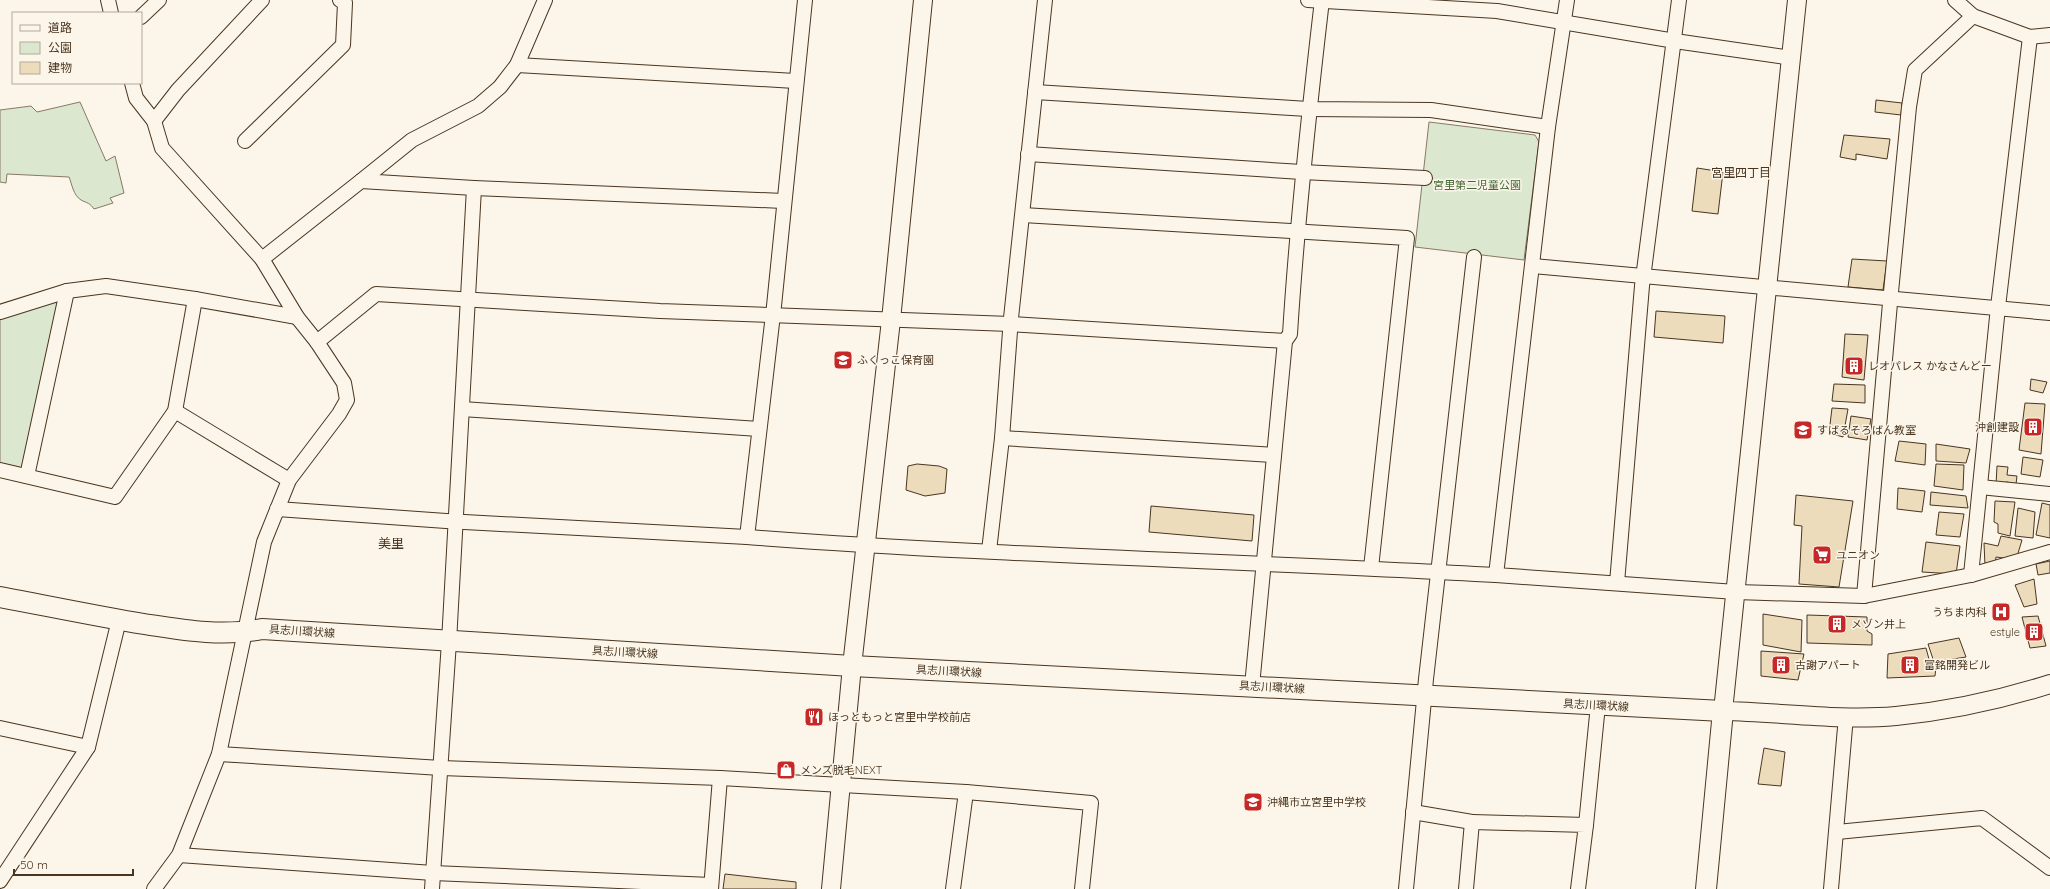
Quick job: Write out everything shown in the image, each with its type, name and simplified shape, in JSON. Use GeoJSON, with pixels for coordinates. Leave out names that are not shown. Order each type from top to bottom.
{"type":"FeatureCollection","features":[{"type":"Feature","properties":{"kind":"main road","name":"具志川環状線"},"geometry":{"type":"LineString","coordinates":[[0,596],[119,620],[222,634],[244,632],[262,628],[449,642],[852,666],[1252,686],[1424,697],[1723,711]]}},
{"type":"Feature","properties":{"kind":"main road"},"geometry":{"type":"LineString","coordinates":[[1706,889],[1723,711]]}},
{"type":"Feature","properties":{"kind":"street"},"geometry":{"type":"LineString","coordinates":[[108,0],[112,12]]}},
{"type":"Feature","properties":{"kind":"street"},"geometry":{"type":"LineString","coordinates":[[142,16],[160,0]]}},
{"type":"Feature","properties":{"kind":"street"},"geometry":{"type":"LineString","coordinates":[[154,121],[178,90],[262,0]]}},
{"type":"Feature","properties":{"kind":"street"},"geometry":{"type":"LineString","coordinates":[[245,141],[343,45],[345,3],[340,0]]}},
{"type":"Feature","properties":{"kind":"street"},"geometry":{"type":"LineString","coordinates":[[262,259],[412,140],[478,106],[500,87],[516,65],[545,0]]}},
{"type":"Feature","properties":{"kind":"street"},"geometry":{"type":"LineString","coordinates":[[748,537],[804,0]]}},
{"type":"Feature","properties":{"kind":"street"},"geometry":{"type":"LineString","coordinates":[[832,889],[852,666],[891,320],[923,0]]}},
{"type":"Feature","properties":{"kind":"street"},"geometry":{"type":"LineString","coordinates":[[989,551],[1002,438],[1010,324],[1023,215],[1028,154],[1045,0]]}},
{"type":"Feature","properties":{"kind":"street"},"geometry":{"type":"LineString","coordinates":[[1252,686],[1285,341],[1290,334],[1297,231],[1317,0],[1497,5],[1564,20],[1675,41],[1792,58]]}},
{"type":"Feature","properties":{"kind":"street"},"geometry":{"type":"LineString","coordinates":[[1496,575],[1548,127],[1567,0]]}},
{"type":"Feature","properties":{"kind":"street"},"geometry":{"type":"LineString","coordinates":[[1617,583],[1644,277],[1679,0]]}},
{"type":"Feature","properties":{"kind":"street"},"geometry":{"type":"LineString","coordinates":[[1797,0],[1723,711],[1846,716],[1895,716],[1943,710],[2005,698],[2050,684]]}},
{"type":"Feature","properties":{"kind":"street"},"geometry":{"type":"LineString","coordinates":[[1955,0],[1972,16],[2030,37],[2050,35]]}},
{"type":"Feature","properties":{"kind":"street"},"geometry":{"type":"LineString","coordinates":[[1864,596],[1890,299],[1909,108],[1915,70],[1972,16]]}},
{"type":"Feature","properties":{"kind":"street"},"geometry":{"type":"LineString","coordinates":[[1971,575],[1998,307],[2030,37]]}},
{"type":"Feature","properties":{"kind":"street"},"geometry":{"type":"LineString","coordinates":[[516,65],[795,81]]}},
{"type":"Feature","properties":{"kind":"street"},"geometry":{"type":"LineString","coordinates":[[132,84],[136,98],[154,121],[162,148],[262,259],[297,318],[318,342],[344,382],[347,400],[339,414],[289,480],[277,509],[264,542],[219,754],[179,855],[154,889]]}},
{"type":"Feature","properties":{"kind":"street"},"geometry":{"type":"LineString","coordinates":[[1035,92],[1308,109],[1431,110],[1548,127]]}},
{"type":"Feature","properties":{"kind":"street"},"geometry":{"type":"LineString","coordinates":[[1028,154],[1302,172],[1425,178]]}},
{"type":"Feature","properties":{"kind":"street"},"geometry":{"type":"LineString","coordinates":[[361,181],[474,188],[783,202]]}},
{"type":"Feature","properties":{"kind":"street"},"geometry":{"type":"LineString","coordinates":[[432,889],[449,642],[462,409],[466,300],[474,188]]}},
{"type":"Feature","properties":{"kind":"street"},"geometry":{"type":"LineString","coordinates":[[1023,215],[1407,238],[1371,568]]}},
{"type":"Feature","properties":{"kind":"street"},"geometry":{"type":"LineString","coordinates":[[1406,889],[1424,697],[1474,257]]}},
{"type":"Feature","properties":{"kind":"street"},"geometry":{"type":"LineString","coordinates":[[1532,266],[1890,299],[1998,307],[2050,313]]}},
{"type":"Feature","properties":{"kind":"street"},"geometry":{"type":"LineString","coordinates":[[0,312],[66,291],[106,286],[195,299],[297,318]]}},
{"type":"Feature","properties":{"kind":"street"},"geometry":{"type":"LineString","coordinates":[[27,476],[66,291]]}},
{"type":"Feature","properties":{"kind":"street"},"geometry":{"type":"LineString","coordinates":[[318,342],[376,294],[772,316],[1010,324],[1285,341]]}},
{"type":"Feature","properties":{"kind":"street"},"geometry":{"type":"LineString","coordinates":[[0,470],[115,497],[176,410],[195,299]]}},
{"type":"Feature","properties":{"kind":"street"},"geometry":{"type":"LineString","coordinates":[[462,409],[759,429]]}},
{"type":"Feature","properties":{"kind":"street"},"geometry":{"type":"LineString","coordinates":[[176,410],[289,480]]}},
{"type":"Feature","properties":{"kind":"street"},"geometry":{"type":"LineString","coordinates":[[1002,438],[1274,455]]}},
{"type":"Feature","properties":{"kind":"street"},"geometry":{"type":"LineString","coordinates":[[1980,487],[2050,494]]}},
{"type":"Feature","properties":{"kind":"street"},"geometry":{"type":"LineString","coordinates":[[277,509],[455,522],[748,537],[866,546],[1371,568],[1496,575],[1736,592],[1864,596],[1971,575],[2030,560],[2050,552]]}},
{"type":"Feature","properties":{"kind":"street"},"geometry":{"type":"LineString","coordinates":[[0,881],[88,746],[119,620]]}},
{"type":"Feature","properties":{"kind":"street"},"geometry":{"type":"LineString","coordinates":[[1578,889],[1598,705]]}},
{"type":"Feature","properties":{"kind":"street"},"geometry":{"type":"LineString","coordinates":[[1831,889],[1846,716]]}},
{"type":"Feature","properties":{"kind":"street"},"geometry":{"type":"LineString","coordinates":[[0,728],[88,746]]}},
{"type":"Feature","properties":{"kind":"street"},"geometry":{"type":"LineString","coordinates":[[219,754],[441,768],[720,778],[966,792],[1091,803],[1082,889]]}},
{"type":"Feature","properties":{"kind":"street"},"geometry":{"type":"LineString","coordinates":[[179,855],[434,873],[711,887],[720,778]]}},
{"type":"Feature","properties":{"kind":"street"},"geometry":{"type":"LineString","coordinates":[[953,889],[966,792]]}},
{"type":"Feature","properties":{"kind":"street"},"geometry":{"type":"LineString","coordinates":[[1413,812],[1472,822],[1586,825]]}},
{"type":"Feature","properties":{"kind":"street"},"geometry":{"type":"LineString","coordinates":[[1837,832],[1982,818],[2050,868]]}},
{"type":"Feature","properties":{"kind":"street"},"geometry":{"type":"LineString","coordinates":[[1466,889],[1472,822]]}},
{"type":"Feature","properties":{"kind":"green space"},"geometry":{"type":"Polygon","coordinates":[[[80,102],[106,161],[115,156],[124,193],[110,198],[113,203],[94,209],[90,204],[78,198],[69,177],[7,174],[6,183],[0,182],[0,110],[31,106],[37,112],[80,102]]]}},
{"type":"Feature","properties":{"kind":"green space","name":"宮里第二児童公園"},"geometry":{"type":"Polygon","coordinates":[[[1429,122],[1535,135],[1539,142],[1524,260],[1415,247],[1429,122]]]}},
{"type":"Feature","properties":{"kind":"green space"},"geometry":{"type":"Polygon","coordinates":[[[67,291],[27,476],[0,470],[0,312],[67,291]]]}},
{"type":"Feature","properties":{"kind":"building"},"geometry":{"type":"Polygon","coordinates":[[[1876,100],[1902,103],[1901,115],[1875,112],[1876,100]]]}},
{"type":"Feature","properties":{"kind":"building"},"geometry":{"type":"Polygon","coordinates":[[[1844,135],[1890,139],[1887,159],[1856,154],[1856,160],[1840,157],[1844,135]]]}},
{"type":"Feature","properties":{"kind":"building"},"geometry":{"type":"Polygon","coordinates":[[[1697,168],[1723,172],[1718,214],[1692,211],[1697,168]]]}},
{"type":"Feature","properties":{"kind":"building"},"geometry":{"type":"Polygon","coordinates":[[[1852,259],[1887,261],[1883,290],[1848,287],[1852,259]]]}},
{"type":"Feature","properties":{"kind":"building"},"geometry":{"type":"Polygon","coordinates":[[[1656,311],[1725,316],[1723,343],[1654,337],[1656,311]]]}},
{"type":"Feature","properties":{"kind":"building","name":"レオパレス かなさんどー"},"geometry":{"type":"Polygon","coordinates":[[[1845,334],[1868,335],[1864,380],[1842,377],[1845,334]]]}},
{"type":"Feature","properties":{"kind":"building"},"geometry":{"type":"Polygon","coordinates":[[[2031,379],[2047,382],[2043,393],[2030,390],[2031,379]]]}},
{"type":"Feature","properties":{"kind":"building"},"geometry":{"type":"Polygon","coordinates":[[[1834,384],[1865,385],[1865,403],[1832,401],[1834,384]]]}},
{"type":"Feature","properties":{"kind":"building","name":"沖創建設"},"geometry":{"type":"Polygon","coordinates":[[[2025,403],[2045,404],[2041,454],[2019,450],[2025,403]]]}},
{"type":"Feature","properties":{"kind":"building"},"geometry":{"type":"Polygon","coordinates":[[[1832,408],[1848,409],[1843,437],[1829,433],[1832,408]]]}},
{"type":"Feature","properties":{"kind":"building"},"geometry":{"type":"Polygon","coordinates":[[[1851,416],[1871,419],[1867,440],[1848,437],[1851,416]]]}},
{"type":"Feature","properties":{"kind":"building"},"geometry":{"type":"Polygon","coordinates":[[[1899,441],[1926,444],[1925,465],[1895,461],[1899,441]]]}},
{"type":"Feature","properties":{"kind":"building"},"geometry":{"type":"Polygon","coordinates":[[[1936,444],[1970,449],[1966,463],[1936,461],[1936,444]]]}},
{"type":"Feature","properties":{"kind":"building"},"geometry":{"type":"Polygon","coordinates":[[[2023,457],[2043,460],[2040,477],[2021,474],[2023,457]]]}},
{"type":"Feature","properties":{"kind":"building"},"geometry":{"type":"Polygon","coordinates":[[[917,464],[939,466],[947,469],[945,493],[925,496],[906,490],[908,466],[917,464]]]}},
{"type":"Feature","properties":{"kind":"building"},"geometry":{"type":"Polygon","coordinates":[[[1936,464],[1964,465],[1963,490],[1934,486],[1936,464]]]}},
{"type":"Feature","properties":{"kind":"building"},"geometry":{"type":"Polygon","coordinates":[[[1997,466],[2008,467],[2007,475],[2017,476],[2016,484],[2007,482],[1996,485],[1997,466]]]}},
{"type":"Feature","properties":{"kind":"building"},"geometry":{"type":"Polygon","coordinates":[[[1898,488],[1925,491],[1922,512],[1897,509],[1898,488]]]}},
{"type":"Feature","properties":{"kind":"building"},"geometry":{"type":"Polygon","coordinates":[[[1931,492],[1966,496],[1968,508],[1930,505],[1931,492]]]}},
{"type":"Feature","properties":{"kind":"building","name":"ユニオン"},"geometry":{"type":"Polygon","coordinates":[[[1796,495],[1853,501],[1839,587],[1799,584],[1802,526],[1794,525],[1796,495]]]}},
{"type":"Feature","properties":{"kind":"building"},"geometry":{"type":"Polygon","coordinates":[[[1995,501],[2015,502],[2010,536],[1998,533],[1998,524],[1994,522],[1995,501]]]}},
{"type":"Feature","properties":{"kind":"building"},"geometry":{"type":"Polygon","coordinates":[[[2042,503],[2050,505],[2050,538],[2036,535],[2042,503]]]}},
{"type":"Feature","properties":{"kind":"building"},"geometry":{"type":"Polygon","coordinates":[[[1151,506],[1254,515],[1252,541],[1149,532],[1151,506]]]}},
{"type":"Feature","properties":{"kind":"building"},"geometry":{"type":"Polygon","coordinates":[[[2018,508],[2035,512],[2033,538],[2015,536],[2018,508]]]}},
{"type":"Feature","properties":{"kind":"building"},"geometry":{"type":"Polygon","coordinates":[[[1939,512],[1964,514],[1960,537],[1936,535],[1939,512]]]}},
{"type":"Feature","properties":{"kind":"building"},"geometry":{"type":"Polygon","coordinates":[[[2001,536],[2022,540],[2016,560],[1996,557],[1995,565],[1985,566],[1984,543],[1998,546],[2001,536]]]}},
{"type":"Feature","properties":{"kind":"building"},"geometry":{"type":"Polygon","coordinates":[[[1926,542],[1960,546],[1956,574],[1922,572],[1926,542]]]}},
{"type":"Feature","properties":{"kind":"building"},"geometry":{"type":"Polygon","coordinates":[[[2050,561],[2050,573],[2038,575],[2036,564],[2050,561]]]}},
{"type":"Feature","properties":{"kind":"building"},"geometry":{"type":"Polygon","coordinates":[[[2034,579],[2037,604],[2024,607],[2015,585],[2034,579]]]}},
{"type":"Feature","properties":{"kind":"building"},"geometry":{"type":"Polygon","coordinates":[[[1763,614],[1802,620],[1801,652],[1763,645],[1763,614]]]}},
{"type":"Feature","properties":{"kind":"building","name":"メゾン井上"},"geometry":{"type":"Polygon","coordinates":[[[1807,615],[1867,617],[1867,631],[1872,634],[1872,645],[1807,643],[1807,615]]]}},
{"type":"Feature","properties":{"kind":"building","name":"estyle"},"geometry":{"type":"Polygon","coordinates":[[[2038,616],[2046,646],[2030,648],[2022,617],[2038,616]]]}},
{"type":"Feature","properties":{"kind":"building"},"geometry":{"type":"Polygon","coordinates":[[[1959,638],[1966,657],[1934,662],[1928,644],[1959,638]]]}},
{"type":"Feature","properties":{"kind":"building","name":"富銘開発ビル"},"geometry":{"type":"Polygon","coordinates":[[[1926,648],[1930,663],[1936,667],[1935,676],[1887,678],[1888,654],[1926,648]]]}},
{"type":"Feature","properties":{"kind":"building","name":"古謝アパート"},"geometry":{"type":"Polygon","coordinates":[[[1761,651],[1804,654],[1798,680],[1761,676],[1761,651]]]}},
{"type":"Feature","properties":{"kind":"building"},"geometry":{"type":"Polygon","coordinates":[[[1764,748],[1785,752],[1781,786],[1758,784],[1764,748]]]}},
{"type":"Feature","properties":{"kind":"building"},"geometry":{"type":"Polygon","coordinates":[[[725,874],[796,882],[796,889],[723,889],[725,874]]]}},
{"type":"Feature","properties":{"kind":"place","name":"ふくっこ保育園"},"geometry":{"type":"Point","coordinates":[843,360]}},
{"type":"Feature","properties":{"kind":"place","name":"レオパレス かなさんどー"},"geometry":{"type":"Point","coordinates":[1854,366]}},
{"type":"Feature","properties":{"kind":"place","name":"沖創建設"},"geometry":{"type":"Point","coordinates":[2033,427]}},
{"type":"Feature","properties":{"kind":"place","name":"すばるそろばん教室"},"geometry":{"type":"Point","coordinates":[1803,430]}},
{"type":"Feature","properties":{"kind":"place","name":"ユニオン"},"geometry":{"type":"Point","coordinates":[1822,555]}},
{"type":"Feature","properties":{"kind":"place","name":"うちま内科"},"geometry":{"type":"Point","coordinates":[2001,612]}},
{"type":"Feature","properties":{"kind":"place","name":"メゾン井上"},"geometry":{"type":"Point","coordinates":[1837,624]}},
{"type":"Feature","properties":{"kind":"place","name":"estyle"},"geometry":{"type":"Point","coordinates":[2034,632]}},
{"type":"Feature","properties":{"kind":"place","name":"古謝アパート"},"geometry":{"type":"Point","coordinates":[1781,665]}},
{"type":"Feature","properties":{"kind":"place","name":"富銘開発ビル"},"geometry":{"type":"Point","coordinates":[1910,665]}},
{"type":"Feature","properties":{"kind":"place","name":"ほっともっと宮里中学校前店"},"geometry":{"type":"Point","coordinates":[814,717]}},
{"type":"Feature","properties":{"kind":"place","name":"メンズ脱毛NEXT"},"geometry":{"type":"Point","coordinates":[786,770]}},
{"type":"Feature","properties":{"kind":"place","name":"沖縄市立宮里中学校"},"geometry":{"type":"Point","coordinates":[1253,802]}},
{"type":"Feature","properties":{"kind":"district","name":"宮里四丁目"},"geometry":{"type":"Point","coordinates":[1741,172]}},
{"type":"Feature","properties":{"kind":"district","name":"美里"},"geometry":{"type":"Point","coordinates":[391,543]}}]}
